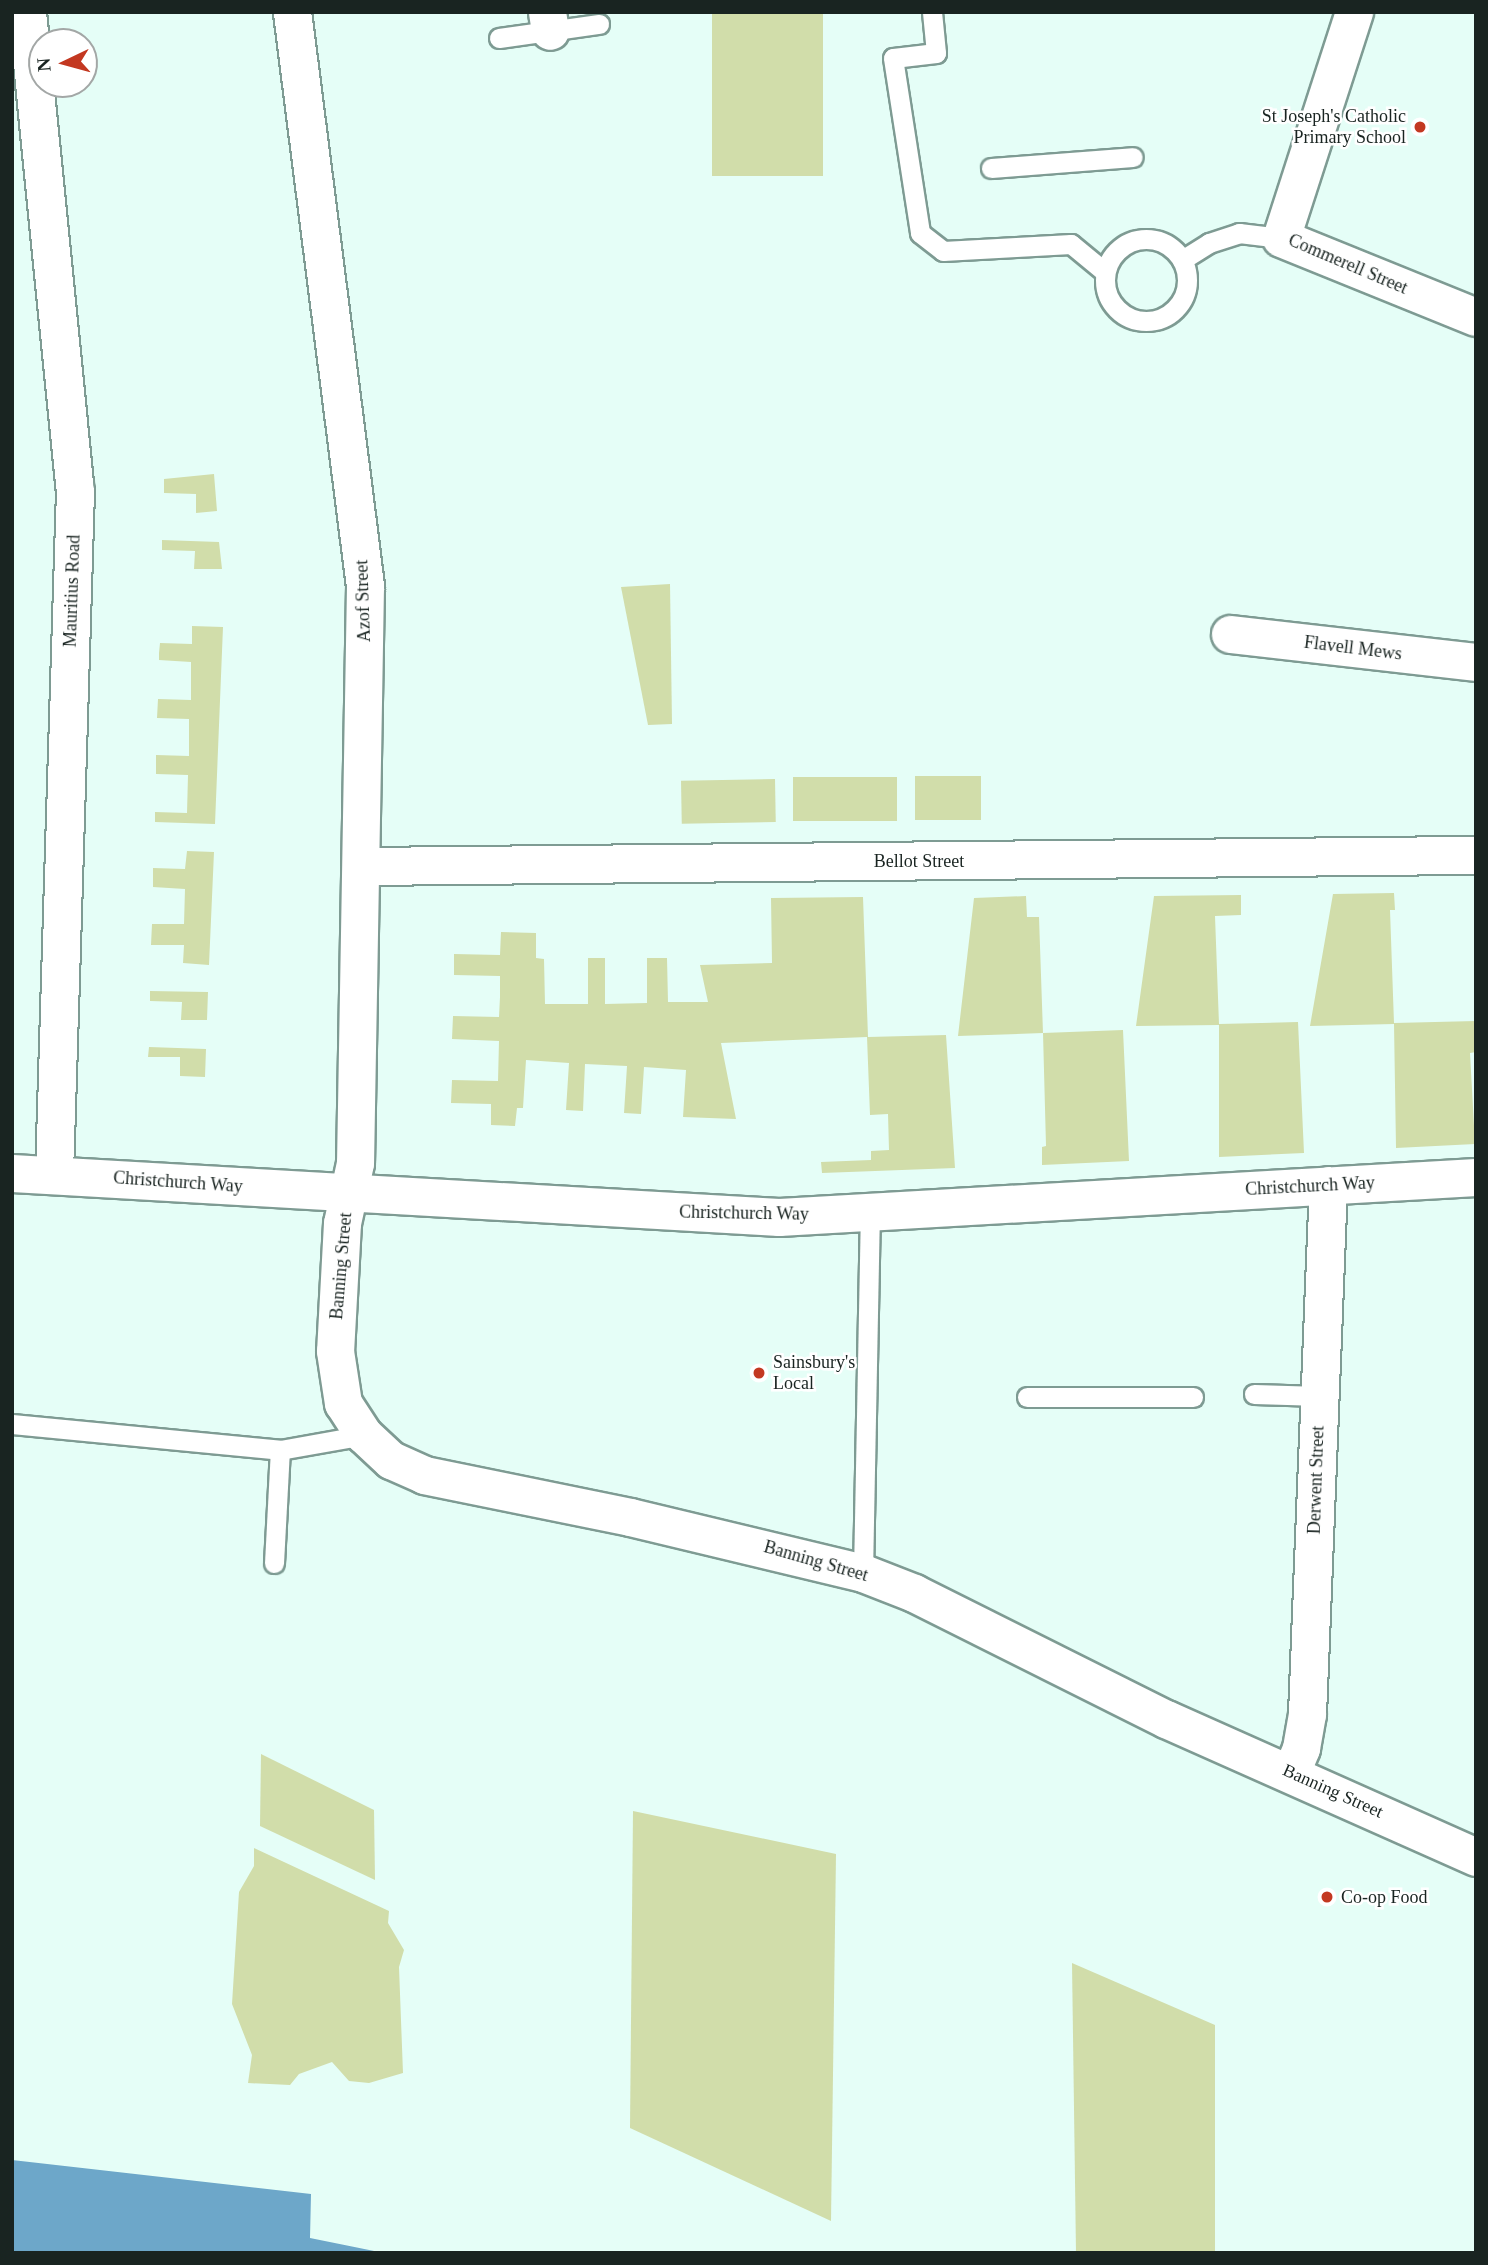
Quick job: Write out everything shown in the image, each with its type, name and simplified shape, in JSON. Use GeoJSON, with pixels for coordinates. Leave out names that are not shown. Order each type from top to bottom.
{"type":"FeatureCollection","features":[{"type":"Feature","properties":{"kind":"street","name":"Mauritius Road"},"geometry":{"type":"LineString","coordinates":[[27,12],[75,490],[54,1172]]}},
{"type":"Feature","properties":{"kind":"street","name":"Azof Street"},"geometry":{"type":"LineString","coordinates":[[292,12],[365,586],[355,1163],[349,1194]]}},
{"type":"Feature","properties":{"kind":"street","name":"Commerell Street"},"geometry":{"type":"LineString","coordinates":[[1354,12],[1281,239],[1476,317]]}},
{"type":"Feature","properties":{"kind":"street","name":"Flavell Mews"},"geometry":{"type":"LineString","coordinates":[[1230,634],[1476,662]]}},
{"type":"Feature","properties":{"kind":"street","name":"Bellot Street"},"geometry":{"type":"LineString","coordinates":[[362,866],[1476,855]]}},
{"type":"Feature","properties":{"kind":"street","name":"Christchurch Way"},"geometry":{"type":"LineString","coordinates":[[12,1172],[54,1172],[349,1194],[779,1217],[1476,1177]]}},
{"type":"Feature","properties":{"kind":"street","name":"Derwent Street"},"geometry":{"type":"LineString","coordinates":[[1291,1772],[1301,1748],[1307,1714],[1328,1185]]}},
{"type":"Feature","properties":{"kind":"street","name":"Banning Street"},"geometry":{"type":"LineString","coordinates":[[349,1194],[342,1223],[335,1351],[343,1403],[364,1435],[391,1460],[424,1475],[643,1519],[863,1573],[914,1593],[1166,1719],[1291,1772],[1476,1857]]}},
{"type":"Feature","properties":{"kind":"lane"},"geometry":{"type":"LineString","coordinates":[[932,12],[936,53],[893,58],[920,233],[943,251],[1071,244],[1105,271]]}},
{"type":"Feature","properties":{"kind":"lane"},"geometry":{"type":"LineString","coordinates":[[499,38],[548,22],[599,24]]}},
{"type":"Feature","properties":{"kind":"lane"},"geometry":{"type":"LineString","coordinates":[[991,168],[1133,157]]}},
{"type":"Feature","properties":{"kind":"lane"},"geometry":{"type":"LineString","coordinates":[[1182,260],[1209,243],[1239,233],[1281,239]]}},
{"type":"Feature","properties":{"kind":"lane"},"geometry":{"type":"LineString","coordinates":[[1140,239],[1165,243],[1182,260],[1187,274],[1181,302],[1172,313],[1144,322],[1118,311],[1105,286],[1105,271],[1117,249],[1140,239]]}},
{"type":"Feature","properties":{"kind":"lane"},"geometry":{"type":"LineString","coordinates":[[863,1573],[870,1212]]}},
{"type":"Feature","properties":{"kind":"lane"},"geometry":{"type":"LineString","coordinates":[[1254,1394],[1320,1396]]}},
{"type":"Feature","properties":{"kind":"lane"},"geometry":{"type":"LineString","coordinates":[[1027,1397],[1193,1397]]}},
{"type":"Feature","properties":{"kind":"lane"},"geometry":{"type":"LineString","coordinates":[[12,1424],[280,1450],[364,1435]]}},
{"type":"Feature","properties":{"kind":"lane"},"geometry":{"type":"LineString","coordinates":[[274,1563],[280,1450]]}},
{"type":"Feature","properties":{"kind":"green space"},"geometry":{"type":"Polygon","coordinates":[[[712,12],[823,12],[823,176],[712,176],[712,12]]]}},
{"type":"Feature","properties":{"kind":"green space"},"geometry":{"type":"Polygon","coordinates":[[[214,474],[217,511],[196,513],[196,494],[164,493],[164,479],[214,474]]]}},
{"type":"Feature","properties":{"kind":"green space"},"geometry":{"type":"Polygon","coordinates":[[[162,540],[219,542],[222,569],[194,569],[195,551],[162,550],[162,540]]]}},
{"type":"Feature","properties":{"kind":"green space"},"geometry":{"type":"Polygon","coordinates":[[[670,584],[672,724],[648,725],[621,587],[670,584]]]}},
{"type":"Feature","properties":{"kind":"green space"},"geometry":{"type":"Polygon","coordinates":[[[192,626],[223,627],[215,824],[155,822],[155,812],[187,813],[188,775],[156,774],[156,755],[189,756],[189,719],[157,718],[158,699],[191,700],[191,662],[159,660],[159,653],[160,643],[192,644],[192,626]]]}},
{"type":"Feature","properties":{"kind":"green space"},"geometry":{"type":"Polygon","coordinates":[[[915,776],[981,776],[981,820],[915,820],[915,776]]]}},
{"type":"Feature","properties":{"kind":"green space"},"geometry":{"type":"Polygon","coordinates":[[[793,777],[897,777],[897,821],[793,821],[793,777]]]}},
{"type":"Feature","properties":{"kind":"green space"},"geometry":{"type":"Polygon","coordinates":[[[775,779],[776,822],[682,824],[681,781],[775,779]]]}},
{"type":"Feature","properties":{"kind":"green space"},"geometry":{"type":"Polygon","coordinates":[[[187,851],[214,852],[209,965],[183,963],[184,945],[151,945],[152,924],[184,924],[185,889],[153,887],[153,868],[185,869],[187,851]]]}},
{"type":"Feature","properties":{"kind":"green space"},"geometry":{"type":"Polygon","coordinates":[[[1394,893],[1395,910],[1390,910],[1394,1023],[1476,1021],[1476,1052],[1470,1053],[1475,1144],[1396,1148],[1394,1024],[1310,1026],[1333,894],[1394,893]]]}},
{"type":"Feature","properties":{"kind":"green space"},"geometry":{"type":"Polygon","coordinates":[[[1241,895],[1241,915],[1215,916],[1219,1024],[1298,1022],[1304,1153],[1219,1157],[1219,1025],[1136,1026],[1154,896],[1241,895]]]}},
{"type":"Feature","properties":{"kind":"green space"},"geometry":{"type":"Polygon","coordinates":[[[1026,896],[1027,917],[1039,917],[1043,1033],[958,1036],[974,898],[1026,896]]]}},
{"type":"Feature","properties":{"kind":"green space"},"geometry":{"type":"Polygon","coordinates":[[[863,897],[868,1037],[946,1035],[955,1168],[822,1173],[821,1162],[871,1160],[871,1151],[889,1150],[888,1114],[870,1115],[867,1037],[721,1043],[736,1119],[683,1117],[686,1070],[644,1067],[641,1114],[624,1113],[627,1066],[585,1064],[583,1111],[566,1110],[569,1063],[526,1060],[523,1108],[517,1108],[515,1126],[491,1125],[491,1104],[451,1103],[452,1080],[498,1081],[499,1041],[452,1039],[453,1016],[499,1017],[500,997],[500,976],[454,975],[454,954],[500,955],[501,932],[536,933],[536,958],[544,959],[545,1004],[588,1004],[588,958],[605,958],[605,1004],[647,1003],[647,958],[667,958],[668,1002],[708,1002],[700,965],[772,963],[771,898],[863,897]]]}},
{"type":"Feature","properties":{"kind":"green space"},"geometry":{"type":"Polygon","coordinates":[[[150,991],[208,992],[207,1020],[181,1020],[182,1002],[150,1001],[150,991]]]}},
{"type":"Feature","properties":{"kind":"green space"},"geometry":{"type":"Polygon","coordinates":[[[1123,1030],[1129,1161],[1042,1165],[1042,1147],[1046,1146],[1043,1033],[1123,1030]]]}},
{"type":"Feature","properties":{"kind":"green space"},"geometry":{"type":"Polygon","coordinates":[[[149,1047],[206,1049],[205,1077],[180,1076],[180,1057],[148,1057],[149,1047]]]}},
{"type":"Feature","properties":{"kind":"green space"},"geometry":{"type":"Polygon","coordinates":[[[261,1754],[374,1810],[375,1880],[260,1826],[261,1754]]]}},
{"type":"Feature","properties":{"kind":"green space"},"geometry":{"type":"Polygon","coordinates":[[[633,1811],[836,1854],[831,2221],[630,2128],[633,1811]]]}},
{"type":"Feature","properties":{"kind":"green space"},"geometry":{"type":"Polygon","coordinates":[[[254,1848],[389,1911],[388,1923],[404,1950],[399,1967],[403,2073],[369,2083],[349,2081],[332,2062],[299,2074],[290,2085],[248,2083],[252,2055],[232,2004],[239,1892],[254,1866],[254,1848]]]}},
{"type":"Feature","properties":{"kind":"green space"},"geometry":{"type":"Polygon","coordinates":[[[1072,1963],[1215,2025],[1215,2253],[1076,2253],[1072,1963]]]}},
{"type":"Feature","properties":{"kind":"water"},"geometry":{"type":"Polygon","coordinates":[[[12,2160],[311,2194],[310,2238],[384,2253],[12,2253],[12,2160]]]}},
{"type":"Feature","properties":{"kind":"place","name":"St Joseph's Catholic Primary School"},"geometry":{"type":"Point","coordinates":[1420,127]}},
{"type":"Feature","properties":{"kind":"place","name":"Sainsbury's Local"},"geometry":{"type":"Point","coordinates":[759,1373]}},
{"type":"Feature","properties":{"kind":"place","name":"Co-op Food"},"geometry":{"type":"Point","coordinates":[1327,1897]}}]}
